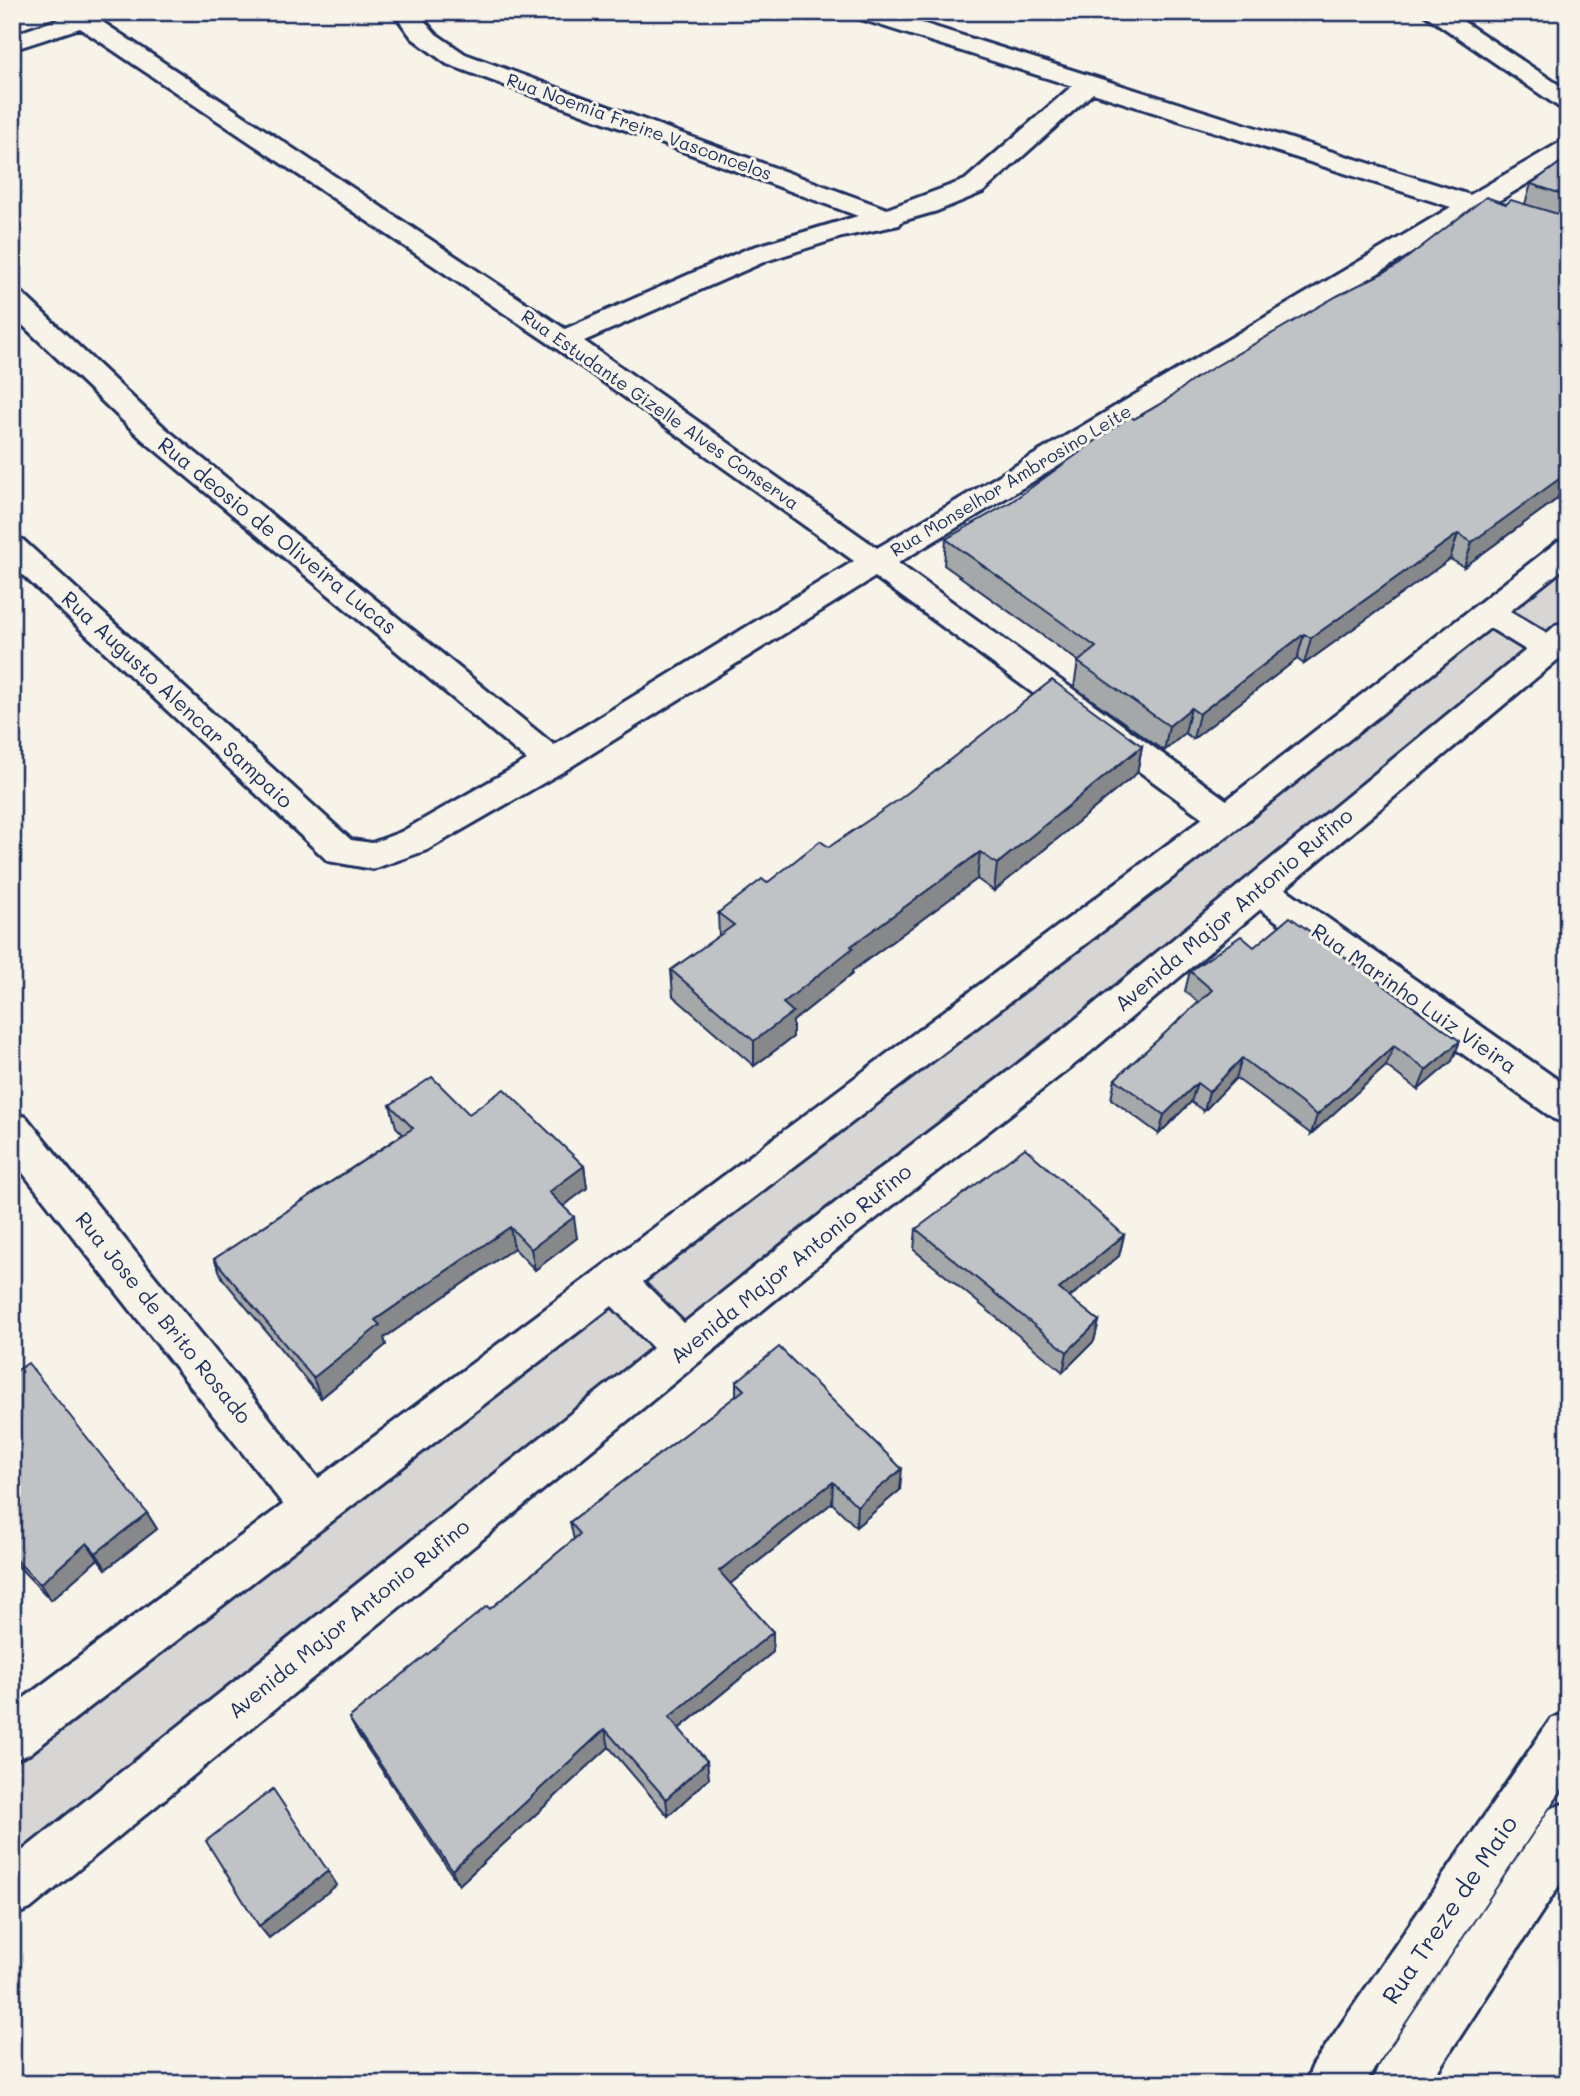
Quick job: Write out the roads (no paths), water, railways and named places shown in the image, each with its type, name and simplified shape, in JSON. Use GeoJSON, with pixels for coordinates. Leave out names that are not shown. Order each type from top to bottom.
{"type":"FeatureCollection","features":[{"type":"Feature","properties":{"kind":"street","name":"Rua Noemia Freire Vasconcelos"},"geometry":{"type":"LineString","coordinates":[[405,12],[410,22],[429,41],[456,59],[890,219]]}},
{"type":"Feature","properties":{"kind":"street"},"geometry":{"type":"LineString","coordinates":[[862,12],[1568,235]]}},
{"type":"Feature","properties":{"kind":"street"},"geometry":{"type":"LineString","coordinates":[[1433,12],[1568,102]]}},
{"type":"Feature","properties":{"kind":"street"},"geometry":{"type":"LineString","coordinates":[[12,43],[82,15]]}},
{"type":"Feature","properties":{"kind":"street","name":"Rua Estudante Gizelle Alves Conserva"},"geometry":{"type":"LineString","coordinates":[[82,15],[563,340],[876,562],[1227,818]]}},
{"type":"Feature","properties":{"kind":"street"},"geometry":{"type":"LineString","coordinates":[[563,340],[763,252],[800,240],[890,219],[957,195],[974,186],[1089,84]]}},
{"type":"Feature","properties":{"kind":"street","name":"Rua Monselhor Ambrosino Leite"},"geometry":{"type":"LineString","coordinates":[[341,852],[373,856],[414,841],[552,762],[876,562],[1568,148]]}},
{"type":"Feature","properties":{"kind":"street","name":"Rua deosio de Oliveira Lucas"},"geometry":{"type":"LineString","coordinates":[[12,299],[34,335],[552,762]]}},
{"type":"Feature","properties":{"kind":"street","name":"Rua Augusto Alencar Sampaio"},"geometry":{"type":"LineString","coordinates":[[12,547],[341,852]]}},
{"type":"Feature","properties":{"kind":"street"},"geometry":{"type":"LineString","coordinates":[[12,1737],[1227,818],[1568,549]]}},
{"type":"Feature","properties":{"kind":"street"},"geometry":{"type":"LineString","coordinates":[[1488,612],[1558,641]]}},
{"type":"Feature","properties":{"kind":"street","name":"Avenida Major Antonio Rufino"},"geometry":{"type":"LineString","coordinates":[[12,1891],[837,1225],[1075,1042],[1558,641]]}},
{"type":"Feature","properties":{"kind":"street","name":"Rua Marinho Luiz Vieira"},"geometry":{"type":"LineString","coordinates":[[1260,890],[1568,1108]]}},
{"type":"Feature","properties":{"kind":"street","name":"Rua Jose de Brito Rosado"},"geometry":{"type":"LineString","coordinates":[[12,1129],[313,1507]]}},
{"type":"Feature","properties":{"kind":"street"},"geometry":{"type":"LineString","coordinates":[[614,1281],[683,1350]]}},
{"type":"Feature","properties":{"kind":"street","name":"Rua Treze de Maio"},"geometry":{"type":"LineString","coordinates":[[1332,2084],[1568,1736]]}},
{"type":"Feature","properties":{"kind":"street"},"geometry":{"type":"LineString","coordinates":[[1398,2084],[1568,1827]]}}]}
